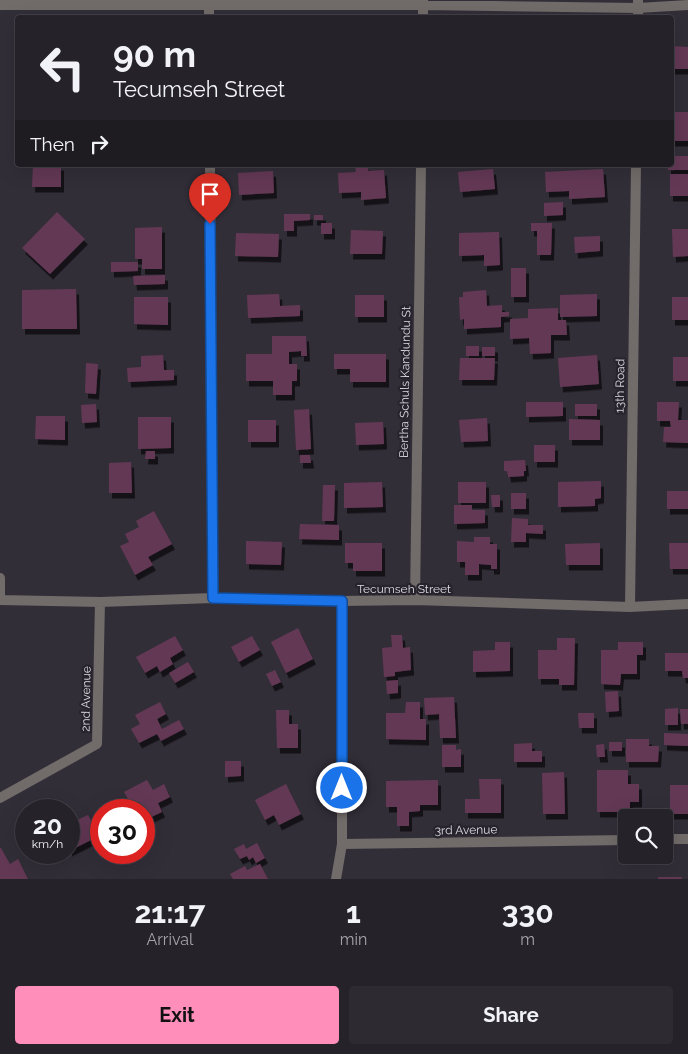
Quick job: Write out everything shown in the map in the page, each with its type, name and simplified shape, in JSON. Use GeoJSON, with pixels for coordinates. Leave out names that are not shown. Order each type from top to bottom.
{"type":"FeatureCollection","features":[{"type":"Feature","properties":{"kind":"street"},"geometry":{"type":"LineString","coordinates":[[209,2],[209,15]]}},
{"type":"Feature","properties":{"kind":"street"},"geometry":{"type":"LineString","coordinates":[[0,5],[209,2],[423,2],[638,8],[688,5]]}},
{"type":"Feature","properties":{"kind":"street"},"geometry":{"type":"LineString","coordinates":[[423,2],[423,15]]}},
{"type":"Feature","properties":{"kind":"street"},"geometry":{"type":"LineString","coordinates":[[210,167],[213,598]]}},
{"type":"Feature","properties":{"kind":"street","name":"Bertha Schuls Kandundu St"},"geometry":{"type":"LineString","coordinates":[[415,600],[421,167]]}},
{"type":"Feature","properties":{"kind":"street","name":"13th Road"},"geometry":{"type":"LineString","coordinates":[[630,607],[636,167]]}},
{"type":"Feature","properties":{"kind":"street"},"geometry":{"type":"LineString","coordinates":[[0,578],[0,600]]}},
{"type":"Feature","properties":{"kind":"street","name":"Tecumseh Street"},"geometry":{"type":"LineString","coordinates":[[0,600],[100,602],[213,598],[342,601],[415,600],[630,607],[688,604]]}},
{"type":"Feature","properties":{"kind":"street"},"geometry":{"type":"LineString","coordinates":[[336,879],[342,844],[342,601]]}},
{"type":"Feature","properties":{"kind":"street","name":"2nd Avenue"},"geometry":{"type":"LineString","coordinates":[[0,798],[97,744],[100,602]]}},
{"type":"Feature","properties":{"kind":"street"},"geometry":{"type":"LineString","coordinates":[[673,839],[688,839]]}},
{"type":"Feature","properties":{"kind":"street","name":"3rd Avenue"},"geometry":{"type":"LineString","coordinates":[[342,844],[618,840]]}},
{"type":"Feature","properties":{"kind":"building"},"geometry":{"type":"Polygon","coordinates":[[[674,46],[688,47],[688,69],[674,69],[674,46]]]}},
{"type":"Feature","properties":{"kind":"building"},"geometry":{"type":"Polygon","coordinates":[[[674,112],[688,112],[688,141],[674,141],[674,112]]]}},
{"type":"Feature","properties":{"kind":"building"},"geometry":{"type":"Polygon","coordinates":[[[674,156],[688,156],[688,170],[668,170],[668,167],[674,167],[674,156]]]}},
{"type":"Feature","properties":{"kind":"building"},"geometry":{"type":"Polygon","coordinates":[[[33,167],[61,167],[61,187],[32,187],[33,167]]]}},
{"type":"Feature","properties":{"kind":"building"},"geometry":{"type":"Polygon","coordinates":[[[355,167],[368,167],[368,171],[384,170],[386,198],[361,200],[361,192],[339,193],[338,173],[356,172],[355,167]]]}},
{"type":"Feature","properties":{"kind":"building"},"geometry":{"type":"Polygon","coordinates":[[[493,169],[495,189],[460,192],[458,172],[493,169]]]}},
{"type":"Feature","properties":{"kind":"building"},"geometry":{"type":"Polygon","coordinates":[[[603,169],[605,197],[569,199],[569,191],[546,192],[545,172],[603,169]]]}},
{"type":"Feature","properties":{"kind":"building"},"geometry":{"type":"Polygon","coordinates":[[[273,171],[274,193],[239,195],[238,173],[273,171]]]}},
{"type":"Feature","properties":{"kind":"building"},"geometry":{"type":"Polygon","coordinates":[[[670,174],[688,174],[688,196],[670,196],[670,174]]]}},
{"type":"Feature","properties":{"kind":"building"},"geometry":{"type":"Polygon","coordinates":[[[563,202],[563,215],[544,216],[544,203],[563,202]]]}},
{"type":"Feature","properties":{"kind":"building"},"geometry":{"type":"Polygon","coordinates":[[[57,212],[85,239],[50,274],[22,248],[57,212]]]}},
{"type":"Feature","properties":{"kind":"building"},"geometry":{"type":"Polygon","coordinates":[[[284,214],[310,214],[310,220],[294,221],[294,231],[284,231],[284,214]]]}},
{"type":"Feature","properties":{"kind":"building"},"geometry":{"type":"Polygon","coordinates":[[[314,215],[323,215],[323,220],[314,220],[314,215]]]}},
{"type":"Feature","properties":{"kind":"building"},"geometry":{"type":"Polygon","coordinates":[[[321,223],[332,223],[332,234],[321,234],[321,223]]]}},
{"type":"Feature","properties":{"kind":"building"},"geometry":{"type":"Polygon","coordinates":[[[531,223],[552,223],[551,255],[537,255],[537,231],[531,231],[531,223]]]}},
{"type":"Feature","properties":{"kind":"building"},"geometry":{"type":"Polygon","coordinates":[[[162,227],[162,269],[142,269],[142,259],[135,259],[135,228],[162,227]]]}},
{"type":"Feature","properties":{"kind":"building"},"geometry":{"type":"Polygon","coordinates":[[[672,229],[688,229],[688,256],[673,257],[672,229]]]}},
{"type":"Feature","properties":{"kind":"building"},"geometry":{"type":"Polygon","coordinates":[[[351,230],[383,231],[382,254],[350,254],[351,230]]]}},
{"type":"Feature","properties":{"kind":"building"},"geometry":{"type":"Polygon","coordinates":[[[499,232],[500,265],[484,266],[484,255],[459,256],[459,233],[499,232]]]}},
{"type":"Feature","properties":{"kind":"building"},"geometry":{"type":"Polygon","coordinates":[[[236,233],[279,234],[278,257],[235,256],[236,233]]]}},
{"type":"Feature","properties":{"kind":"building"},"geometry":{"type":"Polygon","coordinates":[[[600,236],[600,251],[575,253],[574,237],[600,236]]]}},
{"type":"Feature","properties":{"kind":"building"},"geometry":{"type":"Polygon","coordinates":[[[111,262],[138,262],[138,271],[111,272],[111,262]]]}},
{"type":"Feature","properties":{"kind":"building"},"geometry":{"type":"Polygon","coordinates":[[[511,268],[526,268],[526,297],[511,297],[511,268]]]}},
{"type":"Feature","properties":{"kind":"building"},"geometry":{"type":"Polygon","coordinates":[[[165,275],[165,284],[134,285],[133,276],[165,275]]]}},
{"type":"Feature","properties":{"kind":"building"},"geometry":{"type":"Polygon","coordinates":[[[76,289],[77,329],[22,329],[22,290],[76,289]]]}},
{"type":"Feature","properties":{"kind":"building"},"geometry":{"type":"Polygon","coordinates":[[[486,290],[487,306],[502,305],[502,312],[509,312],[509,316],[501,317],[501,327],[464,329],[464,319],[460,320],[459,297],[463,297],[463,292],[486,290]]]}},
{"type":"Feature","properties":{"kind":"building"},"geometry":{"type":"Polygon","coordinates":[[[279,294],[280,306],[300,305],[300,316],[248,318],[247,295],[279,294]]]}},
{"type":"Feature","properties":{"kind":"building"},"geometry":{"type":"Polygon","coordinates":[[[597,294],[597,316],[560,317],[560,295],[597,294]]]}},
{"type":"Feature","properties":{"kind":"building"},"geometry":{"type":"Polygon","coordinates":[[[355,295],[384,295],[384,317],[355,317],[355,295]]]}},
{"type":"Feature","properties":{"kind":"building"},"geometry":{"type":"Polygon","coordinates":[[[134,297],[168,297],[168,325],[134,324],[134,297]]]}},
{"type":"Feature","properties":{"kind":"building"},"geometry":{"type":"Polygon","coordinates":[[[672,297],[688,297],[688,320],[672,320],[672,297]]]}},
{"type":"Feature","properties":{"kind":"building"},"geometry":{"type":"Polygon","coordinates":[[[558,308],[558,320],[566,320],[567,335],[551,335],[551,353],[530,354],[529,338],[510,339],[510,319],[528,318],[528,309],[558,308]]]}},
{"type":"Feature","properties":{"kind":"building"},"geometry":{"type":"Polygon","coordinates":[[[272,336],[306,336],[307,356],[301,356],[301,351],[289,352],[289,364],[297,364],[297,381],[292,381],[292,395],[273,395],[273,381],[246,381],[246,354],[272,354],[272,336]]]}},
{"type":"Feature","properties":{"kind":"building"},"geometry":{"type":"Polygon","coordinates":[[[466,346],[479,346],[479,356],[466,356],[466,346]]]}},
{"type":"Feature","properties":{"kind":"building"},"geometry":{"type":"Polygon","coordinates":[[[482,347],[495,347],[495,356],[482,356],[482,347]]]}},
{"type":"Feature","properties":{"kind":"building"},"geometry":{"type":"Polygon","coordinates":[[[334,354],[386,354],[386,382],[350,382],[350,369],[334,369],[334,354]]]}},
{"type":"Feature","properties":{"kind":"building"},"geometry":{"type":"Polygon","coordinates":[[[163,355],[164,370],[174,370],[174,380],[128,382],[127,368],[141,367],[141,356],[163,355]]]}},
{"type":"Feature","properties":{"kind":"building"},"geometry":{"type":"Polygon","coordinates":[[[597,355],[599,384],[560,387],[558,358],[597,355]]]}},
{"type":"Feature","properties":{"kind":"building"},"geometry":{"type":"Polygon","coordinates":[[[673,357],[688,357],[688,381],[673,381],[673,357]]]}},
{"type":"Feature","properties":{"kind":"building"},"geometry":{"type":"Polygon","coordinates":[[[460,358],[495,358],[494,380],[459,380],[460,358]]]}},
{"type":"Feature","properties":{"kind":"building"},"geometry":{"type":"Polygon","coordinates":[[[86,363],[98,364],[96,394],[85,393],[86,363]]]}},
{"type":"Feature","properties":{"kind":"building"},"geometry":{"type":"Polygon","coordinates":[[[526,402],[563,402],[563,416],[526,417],[526,402]]]}},
{"type":"Feature","properties":{"kind":"building"},"geometry":{"type":"Polygon","coordinates":[[[657,402],[679,402],[678,420],[688,420],[688,443],[663,442],[664,427],[671,427],[670,421],[657,421],[657,402]]]}},
{"type":"Feature","properties":{"kind":"building"},"geometry":{"type":"Polygon","coordinates":[[[96,404],[97,422],[82,423],[81,405],[96,404]]]}},
{"type":"Feature","properties":{"kind":"building"},"geometry":{"type":"Polygon","coordinates":[[[575,404],[597,404],[597,416],[575,416],[575,404]]]}},
{"type":"Feature","properties":{"kind":"building"},"geometry":{"type":"Polygon","coordinates":[[[309,409],[311,449],[296,450],[294,410],[309,409]]]}},
{"type":"Feature","properties":{"kind":"building"},"geometry":{"type":"Polygon","coordinates":[[[36,416],[65,416],[65,440],[35,439],[36,416]]]}},
{"type":"Feature","properties":{"kind":"building"},"geometry":{"type":"Polygon","coordinates":[[[138,417],[171,417],[171,448],[138,449],[138,417]]]}},
{"type":"Feature","properties":{"kind":"building"},"geometry":{"type":"Polygon","coordinates":[[[487,418],[488,441],[461,442],[459,420],[487,418]]]}},
{"type":"Feature","properties":{"kind":"building"},"geometry":{"type":"Polygon","coordinates":[[[569,419],[600,420],[600,440],[569,440],[569,419]]]}},
{"type":"Feature","properties":{"kind":"building"},"geometry":{"type":"Polygon","coordinates":[[[248,420],[276,420],[276,442],[248,442],[248,420]]]}},
{"type":"Feature","properties":{"kind":"building"},"geometry":{"type":"Polygon","coordinates":[[[383,422],[384,444],[356,445],[355,423],[383,422]]]}},
{"type":"Feature","properties":{"kind":"building"},"geometry":{"type":"Polygon","coordinates":[[[534,445],[555,445],[555,462],[534,462],[534,445]]]}},
{"type":"Feature","properties":{"kind":"building"},"geometry":{"type":"Polygon","coordinates":[[[146,451],[155,451],[155,459],[145,459],[146,451]]]}},
{"type":"Feature","properties":{"kind":"building"},"geometry":{"type":"Polygon","coordinates":[[[300,455],[310,455],[311,463],[300,463],[300,455]]]}},
{"type":"Feature","properties":{"kind":"building"},"geometry":{"type":"Polygon","coordinates":[[[525,460],[526,471],[524,471],[524,476],[508,477],[507,471],[504,471],[504,461],[525,460]]]}},
{"type":"Feature","properties":{"kind":"building"},"geometry":{"type":"Polygon","coordinates":[[[131,462],[132,493],[109,493],[109,463],[131,462]]]}},
{"type":"Feature","properties":{"kind":"building"},"geometry":{"type":"Polygon","coordinates":[[[601,481],[601,498],[595,499],[595,506],[558,507],[558,482],[601,481]]]}},
{"type":"Feature","properties":{"kind":"building"},"geometry":{"type":"Polygon","coordinates":[[[382,482],[383,507],[344,508],[344,483],[382,482]]]}},
{"type":"Feature","properties":{"kind":"building"},"geometry":{"type":"Polygon","coordinates":[[[458,482],[486,482],[486,503],[458,503],[458,482]]]}},
{"type":"Feature","properties":{"kind":"building"},"geometry":{"type":"Polygon","coordinates":[[[323,485],[335,485],[334,521],[322,521],[323,485]]]}},
{"type":"Feature","properties":{"kind":"building"},"geometry":{"type":"Polygon","coordinates":[[[667,491],[688,491],[688,509],[667,509],[667,491]]]}},
{"type":"Feature","properties":{"kind":"building"},"geometry":{"type":"Polygon","coordinates":[[[511,493],[526,493],[526,509],[511,509],[511,493]]]}},
{"type":"Feature","properties":{"kind":"building"},"geometry":{"type":"Polygon","coordinates":[[[491,495],[500,495],[500,507],[492,507],[491,495]]]}},
{"type":"Feature","properties":{"kind":"building"},"geometry":{"type":"Polygon","coordinates":[[[454,505],[472,505],[472,510],[485,510],[485,523],[454,524],[454,505]]]}},
{"type":"Feature","properties":{"kind":"building"},"geometry":{"type":"Polygon","coordinates":[[[154,511],[172,544],[148,557],[153,565],[135,575],[120,546],[129,542],[125,534],[139,527],[136,521],[154,511]]]}},
{"type":"Feature","properties":{"kind":"building"},"geometry":{"type":"Polygon","coordinates":[[[512,518],[528,519],[528,525],[543,525],[543,534],[526,533],[526,542],[511,542],[512,518]]]}},
{"type":"Feature","properties":{"kind":"building"},"geometry":{"type":"Polygon","coordinates":[[[300,524],[339,525],[339,540],[299,539],[300,524]]]}},
{"type":"Feature","properties":{"kind":"building"},"geometry":{"type":"Polygon","coordinates":[[[474,537],[490,537],[490,544],[497,544],[497,569],[491,569],[491,565],[479,564],[479,575],[465,575],[465,562],[457,562],[457,541],[474,542],[474,537]]]}},
{"type":"Feature","properties":{"kind":"building"},"geometry":{"type":"Polygon","coordinates":[[[246,541],[282,542],[281,565],[246,564],[246,541]]]}},
{"type":"Feature","properties":{"kind":"building"},"geometry":{"type":"Polygon","coordinates":[[[345,543],[382,543],[382,571],[353,571],[353,563],[345,563],[345,543]]]}},
{"type":"Feature","properties":{"kind":"building"},"geometry":{"type":"Polygon","coordinates":[[[600,543],[600,565],[566,565],[565,544],[600,543]]]}},
{"type":"Feature","properties":{"kind":"building"},"geometry":{"type":"Polygon","coordinates":[[[669,543],[688,543],[688,569],[670,569],[669,543]]]}},
{"type":"Feature","properties":{"kind":"building"},"geometry":{"type":"Polygon","coordinates":[[[298,628],[313,659],[286,673],[271,642],[298,628]]]}},
{"type":"Feature","properties":{"kind":"building"},"geometry":{"type":"Polygon","coordinates":[[[391,635],[402,635],[403,648],[410,647],[411,670],[395,672],[395,676],[384,677],[382,648],[392,647],[391,635]]]}},
{"type":"Feature","properties":{"kind":"building"},"geometry":{"type":"Polygon","coordinates":[[[175,636],[183,650],[170,658],[173,664],[160,672],[157,666],[145,673],[136,657],[175,636]]]}},
{"type":"Feature","properties":{"kind":"building"},"geometry":{"type":"Polygon","coordinates":[[[252,636],[260,650],[239,662],[231,647],[252,636]]]}},
{"type":"Feature","properties":{"kind":"building"},"geometry":{"type":"Polygon","coordinates":[[[557,638],[575,638],[574,685],[559,685],[559,679],[538,679],[538,650],[557,650],[557,638]]]}},
{"type":"Feature","properties":{"kind":"building"},"geometry":{"type":"Polygon","coordinates":[[[495,642],[510,642],[510,671],[473,672],[473,651],[495,650],[495,642]]]}},
{"type":"Feature","properties":{"kind":"building"},"geometry":{"type":"Polygon","coordinates":[[[618,642],[643,642],[643,655],[637,655],[637,674],[621,674],[620,685],[601,684],[601,650],[618,650],[618,642]]]}},
{"type":"Feature","properties":{"kind":"building"},"geometry":{"type":"Polygon","coordinates":[[[665,653],[688,653],[688,678],[683,678],[682,671],[665,671],[665,653]]]}},
{"type":"Feature","properties":{"kind":"building"},"geometry":{"type":"Polygon","coordinates":[[[188,662],[194,672],[175,683],[169,673],[188,662]]]}},
{"type":"Feature","properties":{"kind":"building"},"geometry":{"type":"Polygon","coordinates":[[[275,670],[281,682],[272,686],[266,674],[275,670]]]}},
{"type":"Feature","properties":{"kind":"building"},"geometry":{"type":"Polygon","coordinates":[[[398,680],[398,693],[387,694],[386,681],[398,680]]]}},
{"type":"Feature","properties":{"kind":"building"},"geometry":{"type":"Polygon","coordinates":[[[618,691],[619,711],[606,712],[605,692],[618,691]]]}},
{"type":"Feature","properties":{"kind":"building"},"geometry":{"type":"Polygon","coordinates":[[[454,697],[456,738],[440,738],[439,714],[425,715],[424,698],[454,697]]]}},
{"type":"Feature","properties":{"kind":"building"},"geometry":{"type":"Polygon","coordinates":[[[160,702],[166,714],[157,719],[162,729],[179,720],[184,729],[161,741],[157,734],[139,743],[131,729],[140,724],[135,715],[160,702]]]}},
{"type":"Feature","properties":{"kind":"building"},"geometry":{"type":"Polygon","coordinates":[[[406,702],[420,702],[420,719],[426,719],[426,740],[386,739],[386,713],[405,713],[406,702]]]}},
{"type":"Feature","properties":{"kind":"building"},"geometry":{"type":"Polygon","coordinates":[[[678,708],[678,725],[665,725],[665,709],[678,708]]]}},
{"type":"Feature","properties":{"kind":"building"},"geometry":{"type":"Polygon","coordinates":[[[680,709],[688,709],[688,724],[681,724],[680,709]]]}},
{"type":"Feature","properties":{"kind":"building"},"geometry":{"type":"Polygon","coordinates":[[[276,710],[289,710],[289,724],[298,724],[298,748],[277,748],[276,710]]]}},
{"type":"Feature","properties":{"kind":"building"},"geometry":{"type":"Polygon","coordinates":[[[578,713],[594,713],[594,728],[579,728],[578,713]]]}},
{"type":"Feature","properties":{"kind":"building"},"geometry":{"type":"Polygon","coordinates":[[[664,733],[688,734],[688,746],[664,745],[664,733]]]}},
{"type":"Feature","properties":{"kind":"building"},"geometry":{"type":"Polygon","coordinates":[[[626,739],[649,739],[649,746],[659,746],[658,762],[626,762],[626,739]]]}},
{"type":"Feature","properties":{"kind":"building"},"geometry":{"type":"Polygon","coordinates":[[[609,742],[622,742],[622,751],[609,751],[609,742]]]}},
{"type":"Feature","properties":{"kind":"building"},"geometry":{"type":"Polygon","coordinates":[[[532,743],[532,751],[542,751],[542,762],[514,762],[514,744],[532,743]]]}},
{"type":"Feature","properties":{"kind":"building"},"geometry":{"type":"Polygon","coordinates":[[[604,744],[605,757],[597,757],[596,745],[604,744]]]}},
{"type":"Feature","properties":{"kind":"building"},"geometry":{"type":"Polygon","coordinates":[[[442,745],[456,745],[456,750],[461,749],[461,767],[442,767],[442,745]]]}},
{"type":"Feature","properties":{"kind":"building"},"geometry":{"type":"Polygon","coordinates":[[[225,761],[241,761],[241,776],[225,777],[225,761]]]}},
{"type":"Feature","properties":{"kind":"building"},"geometry":{"type":"Polygon","coordinates":[[[597,770],[628,770],[628,784],[639,784],[639,802],[630,802],[630,809],[618,809],[618,812],[597,812],[597,770]]]}},
{"type":"Feature","properties":{"kind":"building"},"geometry":{"type":"Polygon","coordinates":[[[564,772],[565,814],[543,814],[542,773],[564,772]]]}},
{"type":"Feature","properties":{"kind":"building"},"geometry":{"type":"Polygon","coordinates":[[[479,779],[501,779],[501,813],[465,813],[465,799],[480,799],[479,779]]]}},
{"type":"Feature","properties":{"kind":"building"},"geometry":{"type":"Polygon","coordinates":[[[147,780],[153,790],[164,784],[170,797],[158,803],[162,812],[155,815],[155,799],[128,799],[124,792],[147,780]]]}},
{"type":"Feature","properties":{"kind":"building"},"geometry":{"type":"Polygon","coordinates":[[[438,780],[438,805],[420,805],[420,811],[409,812],[409,826],[397,826],[397,807],[386,807],[386,781],[438,780]]]}},
{"type":"Feature","properties":{"kind":"building"},"geometry":{"type":"Polygon","coordinates":[[[286,784],[301,814],[279,825],[274,815],[265,820],[255,800],[286,784]]]}},
{"type":"Feature","properties":{"kind":"building"},"geometry":{"type":"Polygon","coordinates":[[[670,785],[688,785],[688,814],[673,814],[673,809],[670,809],[670,785]]]}},
{"type":"Feature","properties":{"kind":"building"},"geometry":{"type":"Polygon","coordinates":[[[88,815],[90,819],[90,840],[80,846],[80,819],[88,815]]]}},
{"type":"Feature","properties":{"kind":"building"},"geometry":{"type":"Polygon","coordinates":[[[257,843],[265,858],[256,863],[253,857],[249,860],[247,856],[240,859],[234,849],[244,844],[246,849],[257,843]]]}},
{"type":"Feature","properties":{"kind":"building"},"geometry":{"type":"Polygon","coordinates":[[[1,848],[10,864],[15,861],[15,864],[20,864],[28,879],[0,879],[1,848]]]}},
{"type":"Feature","properties":{"kind":"building"},"geometry":{"type":"Polygon","coordinates":[[[260,864],[268,879],[233,879],[230,874],[245,866],[247,870],[260,864]]]}},
{"type":"Feature","properties":{"kind":"building"},"geometry":{"type":"Polygon","coordinates":[[[658,877],[682,877],[682,879],[658,879],[658,877]]]}},
{"type":"Feature","properties":{"kind":"route"},"geometry":{"type":"LineString","coordinates":[[210,224],[213,598],[342,601],[342,788]]}}]}
